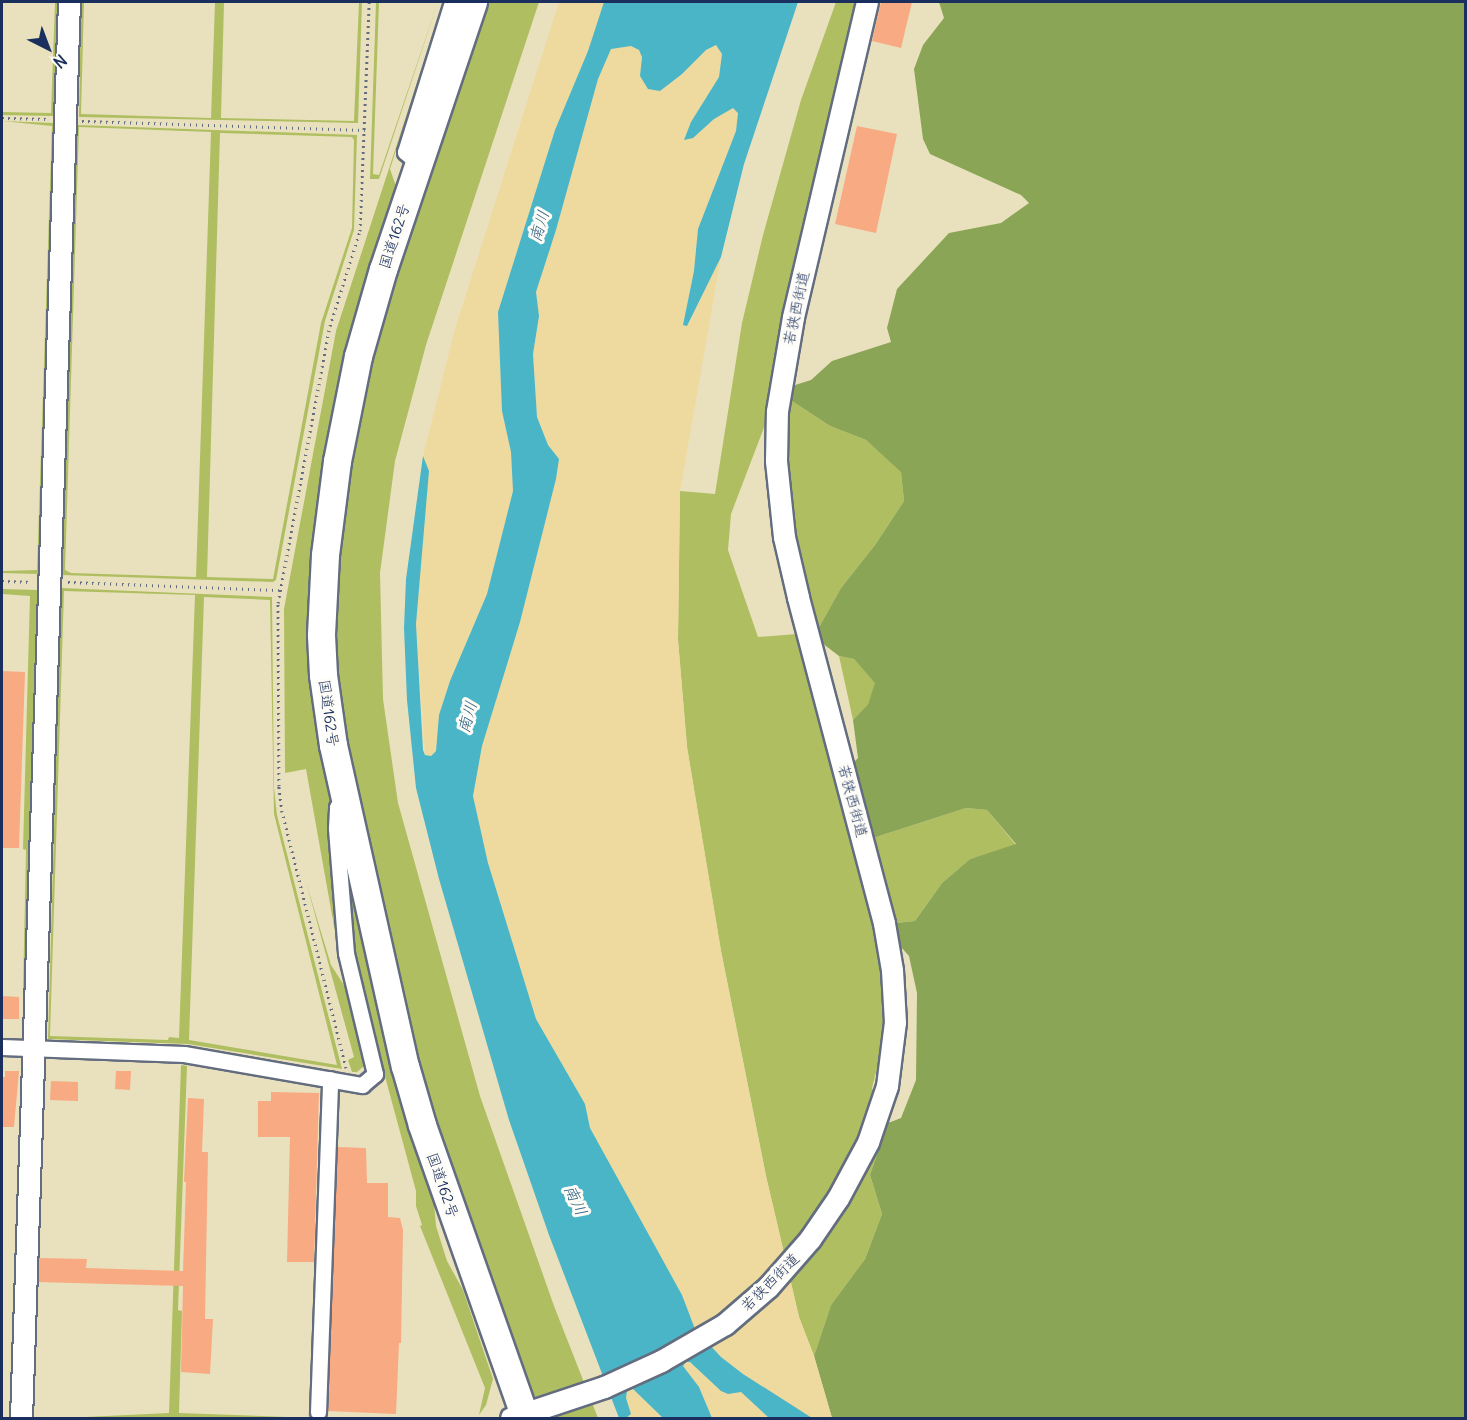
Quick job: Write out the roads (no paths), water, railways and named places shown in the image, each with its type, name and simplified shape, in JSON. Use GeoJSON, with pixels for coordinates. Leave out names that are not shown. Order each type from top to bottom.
{"type":"FeatureCollection","features":[{"type":"Feature","properties":{"kind":"highway","name":"国道162号"},"geometry":{"type":"LineString","coordinates":[[473,2],[418,164],[358,356],[337,462],[325,555],[321,635],[323,675],[344,801],[391,1006],[422,1125],[524,1416]]}},
{"type":"Feature","properties":{"kind":"street"},"geometry":{"type":"LineString","coordinates":[[21,1419],[69,2]]}},
{"type":"Feature","properties":{"kind":"street"},"geometry":{"type":"LineString","coordinates":[[418,164],[405,152],[452,2]]}},
{"type":"Feature","properties":{"kind":"street","name":"若狭西街道"},"geometry":{"type":"LineString","coordinates":[[524,1416],[604,1387],[683,1350],[725,1324],[768,1287],[810,1239],[838,1198],[868,1142],[887,1086],[895,1022],[887,939],[871,868],[784,537],[776,461],[777,411],[793,318],[867,2]]}},
{"type":"Feature","properties":{"kind":"street"},"geometry":{"type":"LineString","coordinates":[[2,1047],[184,1054],[362,1084],[375,1074],[346,953],[336,828],[337,807],[344,801]]}},
{"type":"Feature","properties":{"kind":"street"},"geometry":{"type":"LineString","coordinates":[[318,1412],[321,1260],[330,1079]]}},
{"type":"Feature","properties":{"kind":"water","name":"南川"},"geometry":{"type":"Polygon","coordinates":[[[604,2],[798,2],[744,164],[721,257],[687,326],[683,325],[694,271],[698,229],[736,131],[738,113],[733,108],[714,119],[693,138],[684,140],[691,122],[719,77],[722,54],[716,45],[706,50],[682,74],[660,91],[648,89],[640,76],[642,57],[639,50],[631,46],[611,49],[598,79],[556,230],[536,292],[539,316],[533,354],[537,417],[548,445],[559,459],[556,479],[520,622],[482,746],[473,796],[488,863],[536,1019],[585,1104],[590,1128],[682,1295],[695,1329],[721,1357],[743,1374],[812,1418],[769,1418],[741,1392],[728,1394],[721,1391],[690,1362],[686,1362],[683,1366],[699,1387],[712,1418],[663,1418],[633,1389],[627,1391],[626,1398],[631,1414],[626,1418],[619,1418],[549,1235],[509,1120],[439,879],[416,788],[407,700],[404,628],[406,579],[423,456],[429,471],[416,624],[423,750],[425,755],[431,756],[436,751],[439,715],[450,681],[487,594],[513,491],[511,452],[502,411],[498,312],[555,130],[588,51],[604,2]]]}}]}
